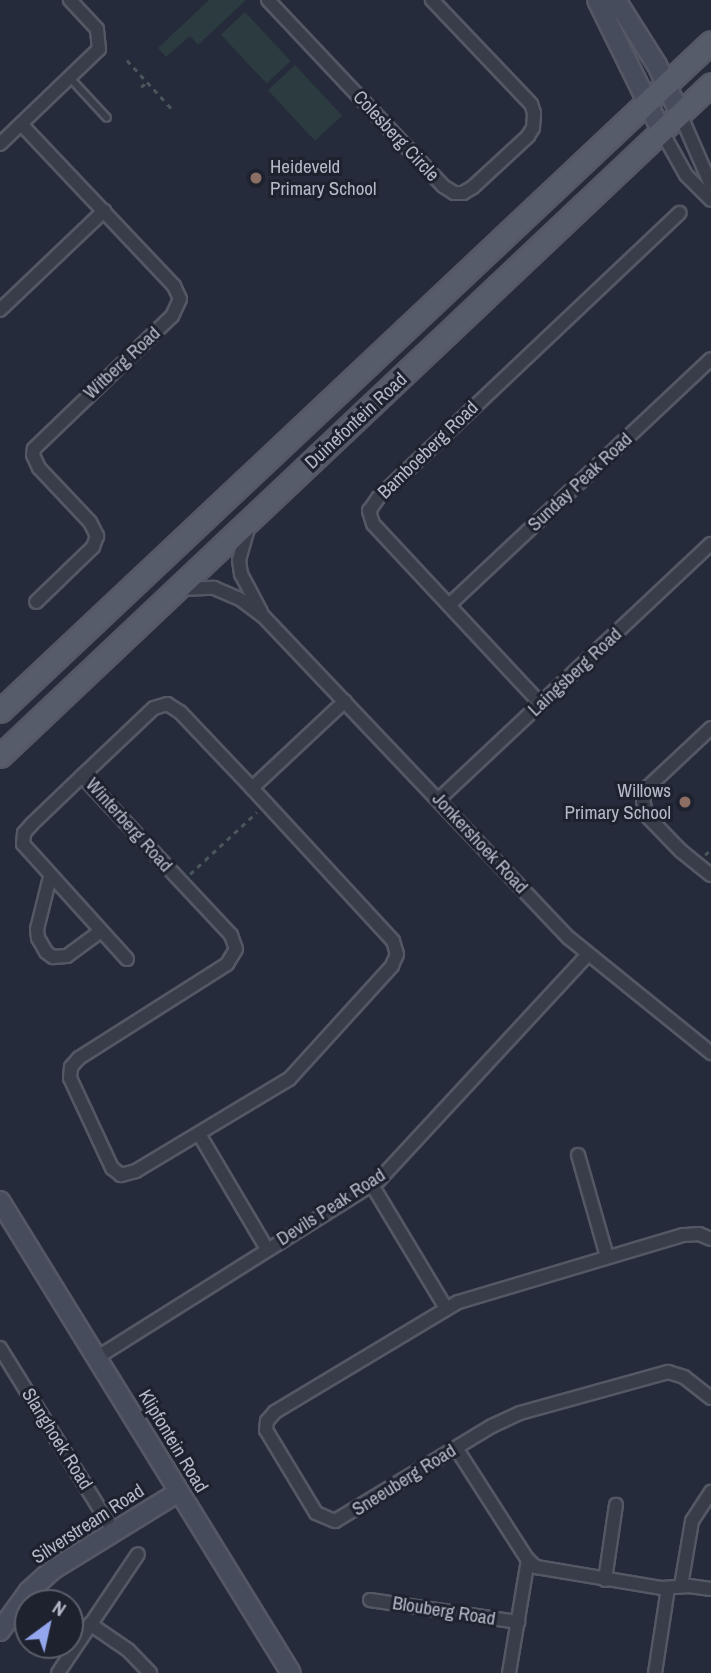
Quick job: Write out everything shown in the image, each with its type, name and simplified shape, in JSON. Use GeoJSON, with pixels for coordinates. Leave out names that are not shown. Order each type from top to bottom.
{"type":"FeatureCollection","features":[{"type":"Feature","properties":{"kind":"main road"},"geometry":{"type":"LineString","coordinates":[[597,0],[662,132]]}},
{"type":"Feature","properties":{"kind":"main road"},"geometry":{"type":"LineString","coordinates":[[616,0],[667,85],[680,114]]}},
{"type":"Feature","properties":{"kind":"main road","name":"Duinefontein Road"},"geometry":{"type":"LineString","coordinates":[[0,711],[711,42]]}},
{"type":"Feature","properties":{"kind":"main road","name":"Duinefontein Road"},"geometry":{"type":"LineString","coordinates":[[0,756],[711,85]]}},
{"type":"Feature","properties":{"kind":"main road","name":"Klipfontein Road"},"geometry":{"type":"LineString","coordinates":[[0,1201],[291,1673]]}},
{"type":"Feature","properties":{"kind":"main road","name":"Klipfontein Road"},"geometry":{"type":"LineString","coordinates":[[0,1207],[18,1232]]}},
{"type":"Feature","properties":{"kind":"main road","name":"Silverstream Road"},"geometry":{"type":"LineString","coordinates":[[0,1632],[37,1582],[113,1530],[179,1492]]}},
{"type":"Feature","properties":{"kind":"street"},"geometry":{"type":"LineString","coordinates":[[0,144],[96,54],[101,44],[97,29],[71,0]]}},
{"type":"Feature","properties":{"kind":"street","name":"Colesberg Circle"},"geometry":{"type":"LineString","coordinates":[[268,0],[443,186],[454,193],[463,193],[528,136],[535,118],[530,104],[440,3]]}},
{"type":"Feature","properties":{"kind":"street"},"geometry":{"type":"LineString","coordinates":[[680,114],[711,185]]}},
{"type":"Feature","properties":{"kind":"street","name":"Witberg Road"},"geometry":{"type":"LineString","coordinates":[[21,124],[174,286],[179,305],[172,316],[34,449],[33,455],[39,468],[90,522],[97,536],[93,547],[36,602]]}},
{"type":"Feature","properties":{"kind":"street"},"geometry":{"type":"LineString","coordinates":[[662,132],[686,175],[711,200]]}},
{"type":"Feature","properties":{"kind":"street"},"geometry":{"type":"LineString","coordinates":[[0,310],[104,211]]}},
{"type":"Feature","properties":{"kind":"street","name":"Bamboeberg Road"},"geometry":{"type":"LineString","coordinates":[[541,704],[373,524],[369,516],[371,506],[679,213]]}},
{"type":"Feature","properties":{"kind":"street","name":"Sunday Peak Road"},"geometry":{"type":"LineString","coordinates":[[449,605],[711,359]]}},
{"type":"Feature","properties":{"kind":"street","name":"Jonkershoek Road"},"geometry":{"type":"LineString","coordinates":[[250,521],[240,561],[241,574],[264,617]]}},
{"type":"Feature","properties":{"kind":"street","name":"Laingsberg Road"},"geometry":{"type":"LineString","coordinates":[[439,799],[711,544]]}},
{"type":"Feature","properties":{"kind":"street","name":"Jonkershoek Road"},"geometry":{"type":"LineString","coordinates":[[178,589],[214,587],[240,599],[264,617],[587,955],[711,1054]]}},
{"type":"Feature","properties":{"kind":"street"},"geometry":{"type":"LineString","coordinates":[[252,788],[345,701]]}},
{"type":"Feature","properties":{"kind":"street","name":"Winterberg Road"},"geometry":{"type":"LineString","coordinates":[[167,704],[180,712],[252,788],[393,941],[397,954],[392,966],[300,1070],[136,1171],[125,1175],[118,1174],[111,1168],[70,1078],[71,1067],[79,1058],[227,964],[236,949],[231,935],[82,776],[154,708],[167,704]]}},
{"type":"Feature","properties":{"kind":"street"},"geometry":{"type":"LineString","coordinates":[[711,728],[647,788],[643,801],[648,817],[681,851],[711,875]]}},
{"type":"Feature","properties":{"kind":"street"},"geometry":{"type":"LineString","coordinates":[[82,776],[32,824],[22,839],[28,853],[127,959]]}},
{"type":"Feature","properties":{"kind":"street"},"geometry":{"type":"LineString","coordinates":[[50,877],[37,929],[38,938],[46,952],[53,957],[67,956],[101,931]]}},
{"type":"Feature","properties":{"kind":"street","name":"Devils Peak Road"},"geometry":{"type":"LineString","coordinates":[[98,1357],[387,1173],[587,955]]}},
{"type":"Feature","properties":{"kind":"street"},"geometry":{"type":"LineString","coordinates":[[199,1134],[267,1249]]}},
{"type":"Feature","properties":{"kind":"street"},"geometry":{"type":"LineString","coordinates":[[578,1155],[607,1258]]}},
{"type":"Feature","properties":{"kind":"street"},"geometry":{"type":"LineString","coordinates":[[372,1185],[446,1308]]}},
{"type":"Feature","properties":{"kind":"street","name":"Sneeuberg Road"},"geometry":{"type":"LineString","coordinates":[[711,1239],[691,1233],[446,1308],[275,1412],[267,1421],[266,1430],[316,1513],[328,1521],[342,1519],[512,1416],[661,1374],[677,1374],[711,1398]]}},
{"type":"Feature","properties":{"kind":"street","name":"Slanghoek Road"},"geometry":{"type":"LineString","coordinates":[[0,1348],[113,1530]]}},
{"type":"Feature","properties":{"kind":"street"},"geometry":{"type":"LineString","coordinates":[[456,1448],[527,1560],[541,1570],[605,1580],[711,1589]]}},
{"type":"Feature","properties":{"kind":"street"},"geometry":{"type":"LineString","coordinates":[[655,1673],[692,1521],[711,1492]]}},
{"type":"Feature","properties":{"kind":"street"},"geometry":{"type":"LineString","coordinates":[[605,1580],[616,1505]]}},
{"type":"Feature","properties":{"kind":"street"},"geometry":{"type":"LineString","coordinates":[[58,1673],[138,1554]]}},
{"type":"Feature","properties":{"kind":"street"},"geometry":{"type":"LineString","coordinates":[[509,1673],[527,1560]]}},
{"type":"Feature","properties":{"kind":"street","name":"Blouberg Road"},"geometry":{"type":"LineString","coordinates":[[370,1600],[518,1622]]}},
{"type":"Feature","properties":{"kind":"street"},"geometry":{"type":"LineString","coordinates":[[90,1624],[128,1650],[150,1673]]}},
{"type":"Feature","properties":{"kind":"lane"},"geometry":{"type":"LineString","coordinates":[[70,78],[107,118]]}},
{"type":"Feature","properties":{"kind":"path"},"geometry":{"type":"LineString","coordinates":[[127,61],[172,108]]}},
{"type":"Feature","properties":{"kind":"path"},"geometry":{"type":"LineString","coordinates":[[141,87],[147,82]]}},
{"type":"Feature","properties":{"kind":"path"},"geometry":{"type":"LineString","coordinates":[[188,876],[260,809]]}},
{"type":"Feature","properties":{"kind":"shaded area"},"geometry":{"type":"Polygon","coordinates":[[[209,0],[246,0],[198,45],[190,36],[166,57],[158,48],[209,0]]]}},
{"type":"Feature","properties":{"kind":"shaded area"},"geometry":{"type":"Polygon","coordinates":[[[245,12],[291,61],[267,84],[221,35],[245,12]]]}},
{"type":"Feature","properties":{"kind":"shaded area"},"geometry":{"type":"Polygon","coordinates":[[[295,65],[342,115],[315,141],[268,90],[295,65]]]}},
{"type":"Feature","properties":{"kind":"place","name":"Heideveld Primary School"},"geometry":{"type":"Point","coordinates":[256,178]}},
{"type":"Feature","properties":{"kind":"place","name":"Willows Primary School"},"geometry":{"type":"Point","coordinates":[685,802]}}]}
